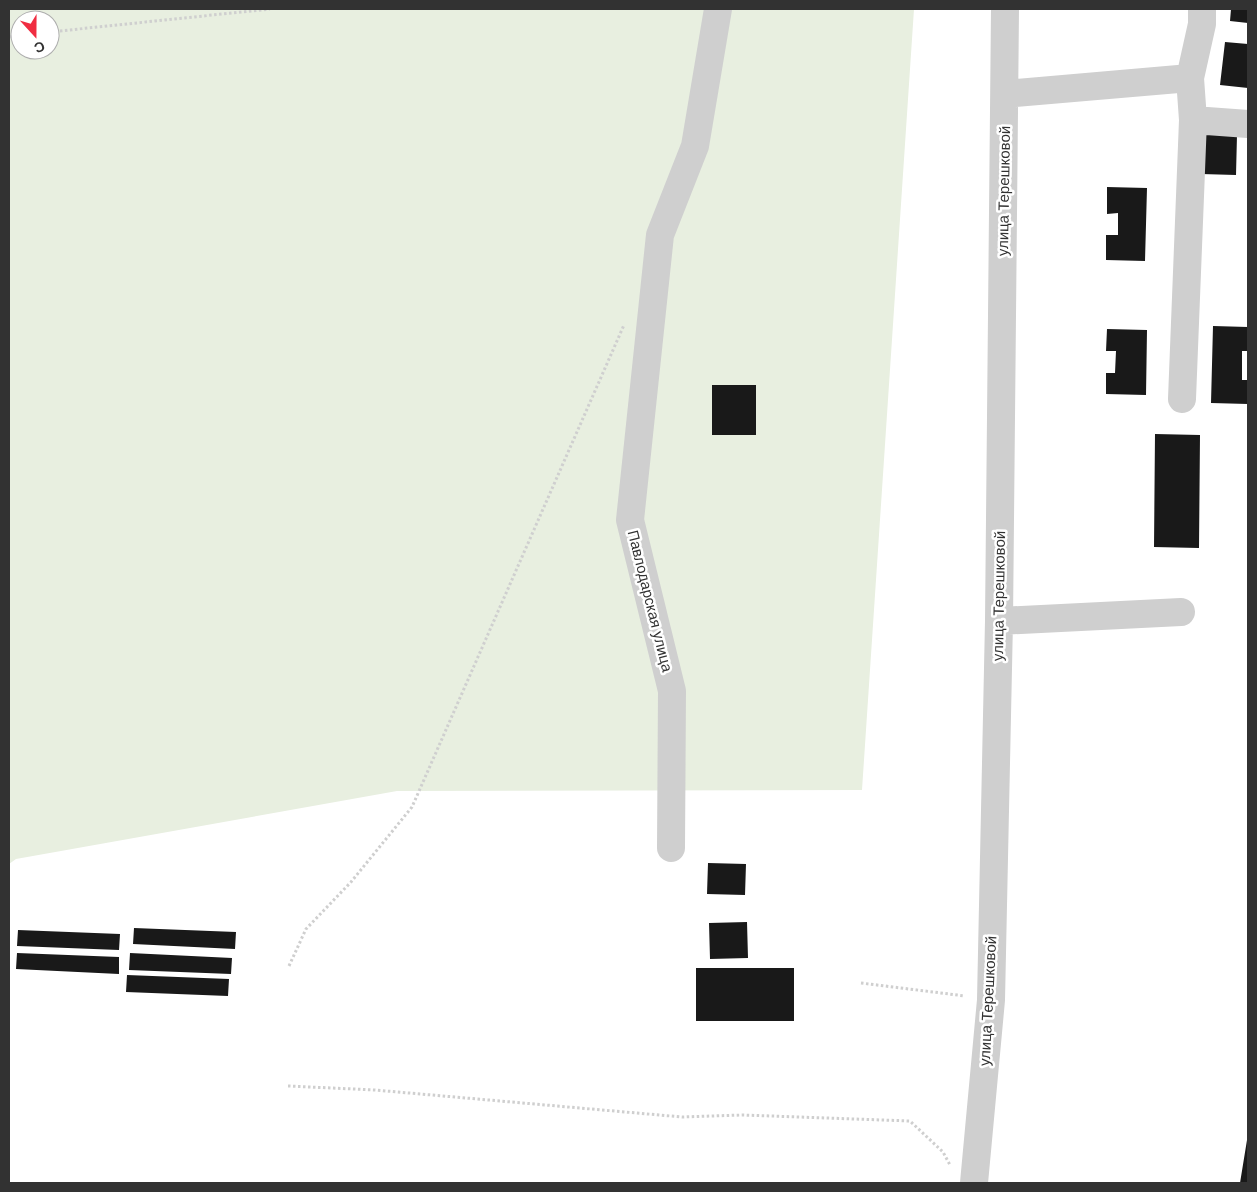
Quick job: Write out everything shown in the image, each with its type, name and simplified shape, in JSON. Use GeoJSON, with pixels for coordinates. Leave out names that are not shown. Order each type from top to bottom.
{"type":"FeatureCollection","features":[{"type":"Feature","properties":{"kind":"street","name":"Павлодарская улица"},"geometry":{"type":"LineString","coordinates":[[671,848],[672,691],[630,520],[660,235],[695,146],[718,9]]}},
{"type":"Feature","properties":{"kind":"street","name":"улица Терешковой"},"geometry":{"type":"LineString","coordinates":[[974,1183],[991,1000],[999,621],[1005,9]]}},
{"type":"Feature","properties":{"kind":"street"},"geometry":{"type":"LineString","coordinates":[[1182,399],[1193,120],[1190,78],[1202,24],[1202,9]]}},
{"type":"Feature","properties":{"kind":"street"},"geometry":{"type":"LineString","coordinates":[[1005,94],[1190,78]]}},
{"type":"Feature","properties":{"kind":"street"},"geometry":{"type":"LineString","coordinates":[[1193,120],[1248,124]]}},
{"type":"Feature","properties":{"kind":"street"},"geometry":{"type":"LineString","coordinates":[[999,621],[1181,612]]}},
{"type":"Feature","properties":{"kind":"path"},"geometry":{"type":"LineString","coordinates":[[60,31],[270,9]]}},
{"type":"Feature","properties":{"kind":"path"},"geometry":{"type":"LineString","coordinates":[[289,966],[306,929],[351,882],[412,808],[604,374],[626,318]]}},
{"type":"Feature","properties":{"kind":"path"},"geometry":{"type":"LineString","coordinates":[[861,983],[991,1000]]}},
{"type":"Feature","properties":{"kind":"path"},"geometry":{"type":"LineString","coordinates":[[288,1086],[375,1090],[682,1117],[743,1115],[910,1121],[943,1152],[951,1168]]}},
{"type":"Feature","properties":{"kind":"green space"},"geometry":{"type":"Polygon","coordinates":[[[9,9],[914,9],[862,790],[397,791],[16,859],[9,864],[9,9]]]}},
{"type":"Feature","properties":{"kind":"building"},"geometry":{"type":"Polygon","coordinates":[[[1231,9],[1248,9],[1248,23],[1230,21],[1231,9]]]}},
{"type":"Feature","properties":{"kind":"building"},"geometry":{"type":"Polygon","coordinates":[[[1225,42],[1248,44],[1248,88],[1220,85],[1225,42]]]}},
{"type":"Feature","properties":{"kind":"building"},"geometry":{"type":"Polygon","coordinates":[[[1202,135],[1237,135],[1236,175],[1201,174],[1202,135]]]}},
{"type":"Feature","properties":{"kind":"building"},"geometry":{"type":"Polygon","coordinates":[[[1107,187],[1147,188],[1145,261],[1106,260],[1106,235],[1118,235],[1118,213],[1107,214],[1107,187]]]}},
{"type":"Feature","properties":{"kind":"building"},"geometry":{"type":"Polygon","coordinates":[[[1213,326],[1248,327],[1248,351],[1242,351],[1242,380],[1248,380],[1248,404],[1211,403],[1213,326]]]}},
{"type":"Feature","properties":{"kind":"building"},"geometry":{"type":"Polygon","coordinates":[[[1107,329],[1147,330],[1146,395],[1106,394],[1106,373],[1115,373],[1116,351],[1106,351],[1107,329]]]}},
{"type":"Feature","properties":{"kind":"building"},"geometry":{"type":"Polygon","coordinates":[[[712,385],[756,385],[756,435],[712,435],[712,385]]]}},
{"type":"Feature","properties":{"kind":"building"},"geometry":{"type":"Polygon","coordinates":[[[1155,434],[1200,435],[1199,548],[1154,547],[1155,434]]]}},
{"type":"Feature","properties":{"kind":"building"},"geometry":{"type":"Polygon","coordinates":[[[708,863],[746,864],[745,895],[707,894],[708,863]]]}},
{"type":"Feature","properties":{"kind":"building"},"geometry":{"type":"Polygon","coordinates":[[[747,922],[748,958],[710,959],[709,923],[747,922]]]}},
{"type":"Feature","properties":{"kind":"building"},"geometry":{"type":"Polygon","coordinates":[[[134,928],[236,932],[235,949],[133,944],[134,928]]]}},
{"type":"Feature","properties":{"kind":"building"},"geometry":{"type":"Polygon","coordinates":[[[18,930],[120,934],[119,950],[17,946],[18,930]]]}},
{"type":"Feature","properties":{"kind":"building"},"geometry":{"type":"Polygon","coordinates":[[[17,953],[119,957],[119,974],[16,969],[17,953]]]}},
{"type":"Feature","properties":{"kind":"building"},"geometry":{"type":"Polygon","coordinates":[[[130,953],[232,958],[231,974],[129,970],[130,953]]]}},
{"type":"Feature","properties":{"kind":"building"},"geometry":{"type":"Polygon","coordinates":[[[696,968],[794,968],[794,1021],[696,1021],[696,968]]]}},
{"type":"Feature","properties":{"kind":"building"},"geometry":{"type":"Polygon","coordinates":[[[127,975],[229,979],[228,996],[126,992],[127,975]]]}},
{"type":"Feature","properties":{"kind":"building"},"geometry":{"type":"Polygon","coordinates":[[[1247,1140],[1248,1183],[1240,1183],[1247,1140]]]}}]}
